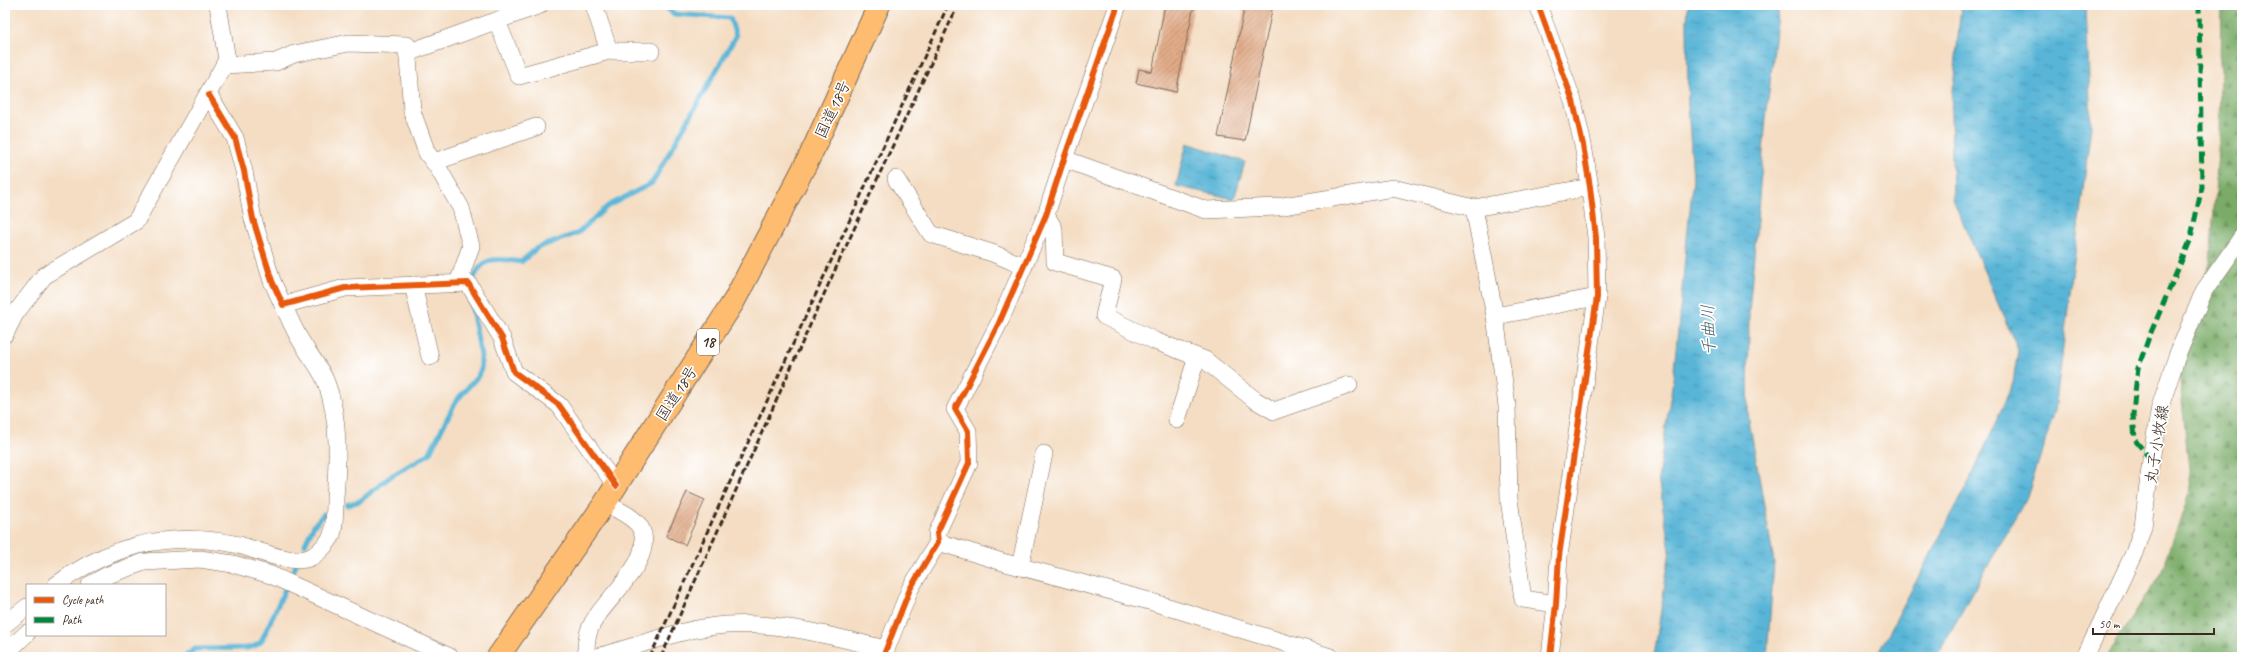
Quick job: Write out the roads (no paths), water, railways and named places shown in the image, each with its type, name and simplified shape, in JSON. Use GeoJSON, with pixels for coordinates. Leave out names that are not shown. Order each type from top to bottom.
{"type":"FeatureCollection","features":[{"type":"Feature","properties":{"kind":"highway","name":"国道18号"},"geometry":{"type":"LineString","coordinates":[[498,657],[610,494],[734,302],[810,156],[875,7]]}},
{"type":"Feature","properties":{"kind":"street"},"geometry":{"type":"LineString","coordinates":[[5,334],[15,314],[44,276],[136,221],[209,95],[227,60],[218,5]]}},
{"type":"Feature","properties":{"kind":"street"},"geometry":{"type":"LineString","coordinates":[[407,53],[540,5]]}},
{"type":"Feature","properties":{"kind":"street"},"geometry":{"type":"LineString","coordinates":[[594,5],[609,51]]}},
{"type":"Feature","properties":{"kind":"street"},"geometry":{"type":"LineString","coordinates":[[596,657],[671,635],[726,625],[769,626],[810,632],[884,653],[910,589],[938,542],[937,533],[969,463],[968,431],[955,409],[999,323],[1046,216],[1064,159],[1118,5]]}},
{"type":"Feature","properties":{"kind":"street"},"geometry":{"type":"LineString","coordinates":[[1538,5],[1573,101],[1590,187],[1596,238],[1597,297],[1559,556],[1556,604],[1550,657]]}},
{"type":"Feature","properties":{"kind":"street"},"geometry":{"type":"LineString","coordinates":[[497,21],[519,76],[609,51],[651,51]]}},
{"type":"Feature","properties":{"kind":"street"},"geometry":{"type":"LineString","coordinates":[[224,65],[276,62],[294,54],[349,43],[407,45],[412,112],[427,153],[434,162],[461,208],[471,246],[458,283]]}},
{"type":"Feature","properties":{"kind":"street"},"geometry":{"type":"LineString","coordinates":[[58,584],[98,558],[122,548],[158,540],[206,540],[238,545],[292,560],[309,558],[318,552],[332,536],[338,451],[336,419],[325,380],[300,340],[272,281],[253,219],[244,171],[235,138],[209,95]]}},
{"type":"Feature","properties":{"kind":"street"},"geometry":{"type":"LineString","coordinates":[[434,162],[536,127]]}},
{"type":"Feature","properties":{"kind":"street"},"geometry":{"type":"LineString","coordinates":[[1064,159],[1206,210],[1277,207],[1393,188],[1474,208],[1590,187]]}},
{"type":"Feature","properties":{"kind":"street"},"geometry":{"type":"LineString","coordinates":[[896,179],[931,234],[992,253],[1024,266]]}},
{"type":"Feature","properties":{"kind":"street"},"geometry":{"type":"LineString","coordinates":[[1474,208],[1495,316],[1507,406],[1509,499],[1523,600],[1556,604]]}},
{"type":"Feature","properties":{"kind":"street"},"geometry":{"type":"LineString","coordinates":[[1046,216],[1054,228],[1055,262],[1113,279],[1104,316],[1155,341],[1205,360],[1255,400],[1274,411],[1349,385]]}},
{"type":"Feature","properties":{"kind":"street","name":"丸子小牧線"},"geometry":{"type":"LineString","coordinates":[[2085,657],[2134,552],[2143,527],[2160,407],[2176,356],[2204,291],[2242,237]]}},
{"type":"Feature","properties":{"kind":"street"},"geometry":{"type":"LineString","coordinates":[[284,306],[345,288],[468,283],[502,338],[514,372],[559,405],[610,494],[639,526],[644,537],[642,554],[635,567],[592,624],[585,644],[586,657]]}},
{"type":"Feature","properties":{"kind":"street"},"geometry":{"type":"LineString","coordinates":[[413,285],[430,357]]}},
{"type":"Feature","properties":{"kind":"street"},"geometry":{"type":"LineString","coordinates":[[1495,316],[1597,297]]}},
{"type":"Feature","properties":{"kind":"street"},"geometry":{"type":"LineString","coordinates":[[1177,420],[1197,357]]}},
{"type":"Feature","properties":{"kind":"street"},"geometry":{"type":"LineString","coordinates":[[1020,567],[1044,454]]}},
{"type":"Feature","properties":{"kind":"street"},"geometry":{"type":"LineString","coordinates":[[938,542],[1020,567],[1149,601],[1331,657]]}},
{"type":"Feature","properties":{"kind":"street"},"geometry":{"type":"LineString","coordinates":[[92,584],[108,575],[144,562],[200,559],[233,564],[271,575],[450,657]]}},
{"type":"Feature","properties":{"kind":"street"},"geometry":{"type":"LineString","coordinates":[[5,624],[26,608]]}},
{"type":"Feature","properties":{"kind":"street"},"geometry":{"type":"LineString","coordinates":[[5,654],[26,634]]}},
{"type":"Feature","properties":{"kind":"water","name":"千曲川"},"geometry":{"type":"Polygon","coordinates":[[[1688,5],[1779,5],[1766,118],[1749,312],[1748,414],[1774,562],[1767,657],[1654,657],[1670,550],[1658,479],[1673,380],[1693,178],[1688,105],[1688,5]]]}},
{"type":"Feature","properties":{"kind":"water"},"geometry":{"type":"Polygon","coordinates":[[[1961,5],[2086,5],[2091,126],[2055,411],[2027,497],[1936,657],[1876,657],[1972,476],[2013,383],[2018,350],[1953,199],[1951,111],[1961,5]]]}},
{"type":"Feature","properties":{"kind":"water"},"geometry":{"type":"Polygon","coordinates":[[[1187,143],[1245,162],[1234,199],[1176,186],[1187,143]]]}},
{"type":"Feature","properties":{"kind":"waterway"},"geometry":{"type":"LineString","coordinates":[[472,284],[475,275],[484,263],[497,259],[521,262],[537,248],[578,233],[608,206],[652,183],[736,36],[730,18],[674,14],[662,5]]}},
{"type":"Feature","properties":{"kind":"waterway"},"geometry":{"type":"LineString","coordinates":[[347,505],[360,501],[391,476],[429,454],[456,401],[478,376],[481,369],[481,356],[470,298]]}},
{"type":"Feature","properties":{"kind":"waterway"},"geometry":{"type":"LineString","coordinates":[[305,544],[314,525],[324,514]]}},
{"type":"Feature","properties":{"kind":"waterway"},"geometry":{"type":"LineString","coordinates":[[184,657],[195,649],[247,648],[255,646],[261,642],[296,565]]}},
{"type":"Feature","properties":{"kind":"railway"},"geometry":{"type":"LineString","coordinates":[[650,657],[948,5]]}},
{"type":"Feature","properties":{"kind":"railway"},"geometry":{"type":"LineString","coordinates":[[661,657],[829,283],[958,5]]}}]}
